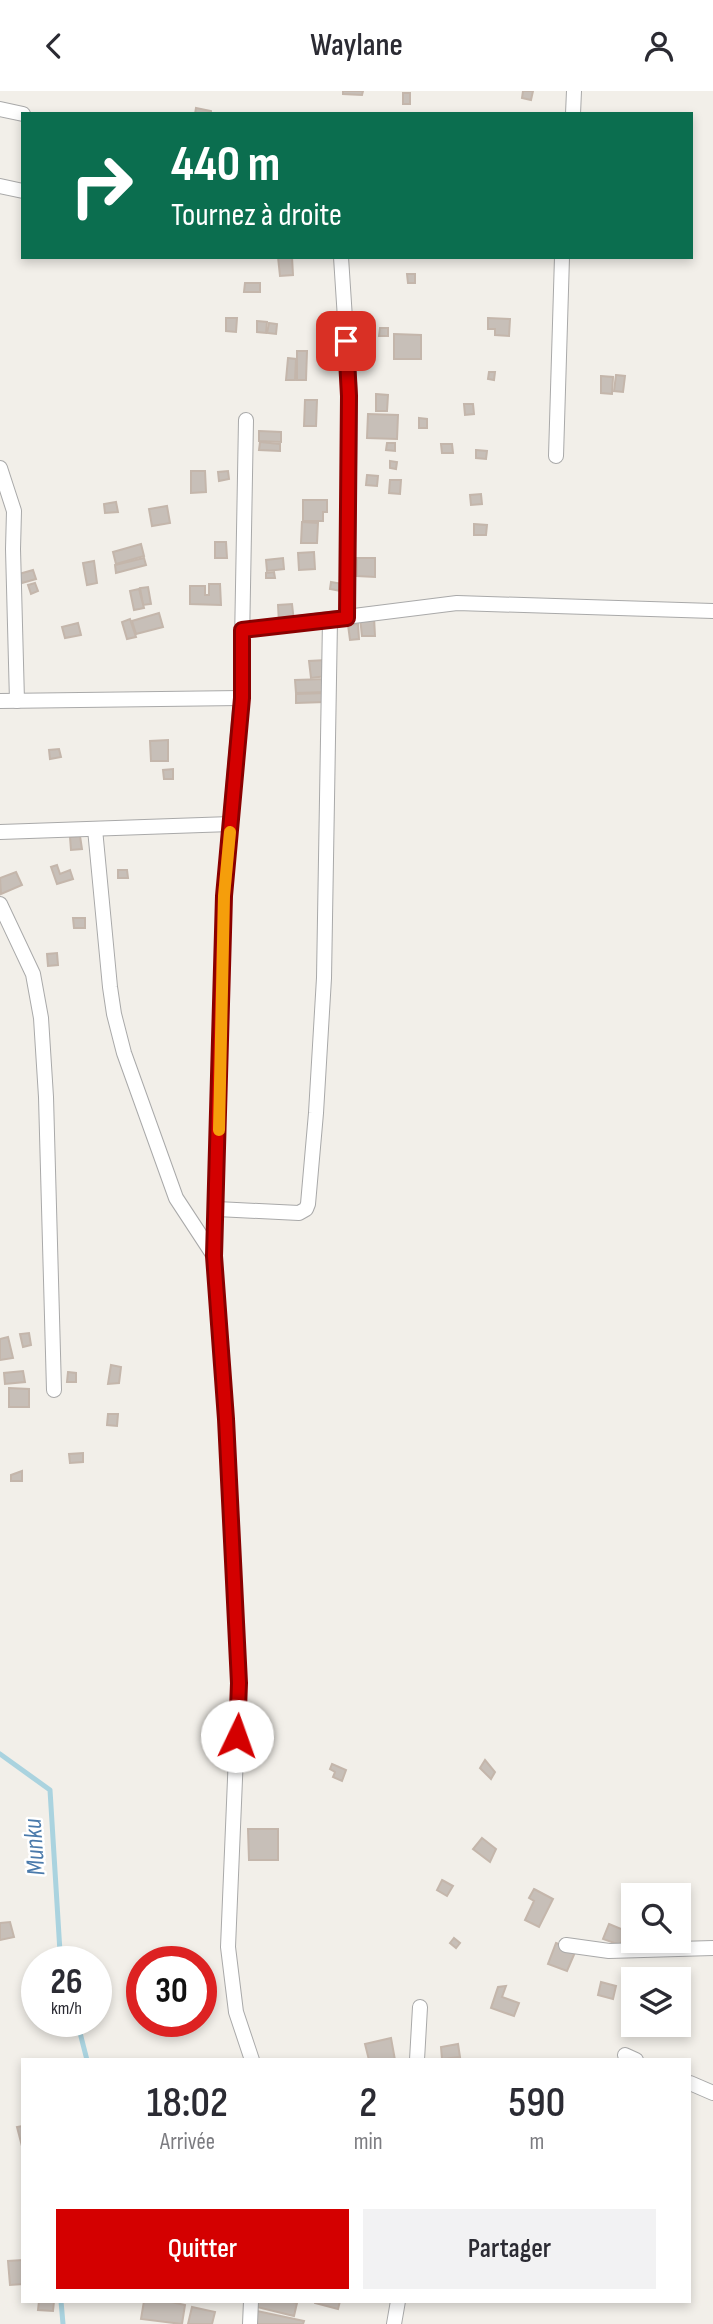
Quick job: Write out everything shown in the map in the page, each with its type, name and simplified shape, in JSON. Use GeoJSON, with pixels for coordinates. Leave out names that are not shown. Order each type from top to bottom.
{"type":"FeatureCollection","features":[{"type":"Feature","properties":{"kind":"street"},"geometry":{"type":"LineString","coordinates":[[573,112],[574,91]]}},
{"type":"Feature","properties":{"kind":"street"},"geometry":{"type":"LineString","coordinates":[[0,109],[21,114]]}},
{"type":"Feature","properties":{"kind":"street"},"geometry":{"type":"LineString","coordinates":[[0,186],[21,191]]}},
{"type":"Feature","properties":{"kind":"street"},"geometry":{"type":"LineString","coordinates":[[341,259],[349,396],[347,618]]}},
{"type":"Feature","properties":{"kind":"street"},"geometry":{"type":"LineString","coordinates":[[556,456],[562,259]]}},
{"type":"Feature","properties":{"kind":"street"},"geometry":{"type":"LineString","coordinates":[[246,420],[242,698],[224,896],[214,1256],[226,1419],[239,1683],[228,1947],[236,2013],[251,2058]]}},
{"type":"Feature","properties":{"kind":"street"},"geometry":{"type":"LineString","coordinates":[[0,468],[14,511],[17,701]]}},
{"type":"Feature","properties":{"kind":"street"},"geometry":{"type":"LineString","coordinates":[[242,630],[457,603],[713,611]]}},
{"type":"Feature","properties":{"kind":"street"},"geometry":{"type":"LineString","coordinates":[[217,1209],[299,1213],[306,1209],[308,1204],[324,978],[330,620]]}},
{"type":"Feature","properties":{"kind":"street"},"geometry":{"type":"LineString","coordinates":[[0,701],[242,698]]}},
{"type":"Feature","properties":{"kind":"street"},"geometry":{"type":"LineString","coordinates":[[0,832],[231,824]]}},
{"type":"Feature","properties":{"kind":"street"},"geometry":{"type":"LineString","coordinates":[[94,829],[112,1000],[124,1053],[176,1198],[214,1256]]}},
{"type":"Feature","properties":{"kind":"street"},"geometry":{"type":"LineString","coordinates":[[1,912],[33,974],[41,1018],[46,1097],[54,1390]]}},
{"type":"Feature","properties":{"kind":"street"},"geometry":{"type":"LineString","coordinates":[[566,1945],[609,1951],[713,1948]]}},
{"type":"Feature","properties":{"kind":"street"},"geometry":{"type":"LineString","coordinates":[[417,2058],[420,2007]]}},
{"type":"Feature","properties":{"kind":"street"},"geometry":{"type":"LineString","coordinates":[[691,2083],[713,2094]]}},
{"type":"Feature","properties":{"kind":"street"},"geometry":{"type":"LineString","coordinates":[[250,2324],[251,2303]]}},
{"type":"Feature","properties":{"kind":"street"},"geometry":{"type":"LineString","coordinates":[[394,2324],[398,2303]]}},
{"type":"Feature","properties":{"kind":"building"},"geometry":{"type":"Polygon","coordinates":[[[343,91],[363,91],[362,95],[343,94],[343,91]]]}},
{"type":"Feature","properties":{"kind":"building"},"geometry":{"type":"Polygon","coordinates":[[[523,91],[533,91],[531,100],[522,98],[523,91]]]}},
{"type":"Feature","properties":{"kind":"building"},"geometry":{"type":"Polygon","coordinates":[[[403,93],[410,93],[410,104],[403,104],[403,93]]]}},
{"type":"Feature","properties":{"kind":"building"},"geometry":{"type":"Polygon","coordinates":[[[196,108],[211,111],[211,112],[195,112],[196,108]]]}},
{"type":"Feature","properties":{"kind":"building"},"geometry":{"type":"Polygon","coordinates":[[[278,259],[292,259],[293,275],[280,276],[278,259]]]}},
{"type":"Feature","properties":{"kind":"building"},"geometry":{"type":"Polygon","coordinates":[[[407,274],[415,274],[415,283],[408,283],[407,274]]]}},
{"type":"Feature","properties":{"kind":"building"},"geometry":{"type":"Polygon","coordinates":[[[245,283],[260,283],[260,292],[244,292],[245,283]]]}},
{"type":"Feature","properties":{"kind":"building"},"geometry":{"type":"Polygon","coordinates":[[[226,318],[237,318],[236,332],[226,331],[226,318]]]}},
{"type":"Feature","properties":{"kind":"building"},"geometry":{"type":"Polygon","coordinates":[[[488,318],[510,319],[509,336],[495,335],[495,329],[488,329],[488,318]]]}},
{"type":"Feature","properties":{"kind":"building"},"geometry":{"type":"Polygon","coordinates":[[[257,321],[267,322],[266,333],[257,332],[257,321]]]}},
{"type":"Feature","properties":{"kind":"building"},"geometry":{"type":"Polygon","coordinates":[[[269,323],[277,324],[276,334],[267,333],[269,323]]]}},
{"type":"Feature","properties":{"kind":"building"},"geometry":{"type":"Polygon","coordinates":[[[380,328],[388,328],[388,336],[379,336],[380,328]]]}},
{"type":"Feature","properties":{"kind":"building"},"geometry":{"type":"Polygon","coordinates":[[[394,334],[421,335],[421,359],[394,359],[394,334]]]}},
{"type":"Feature","properties":{"kind":"building"},"geometry":{"type":"Polygon","coordinates":[[[297,351],[307,351],[306,380],[297,380],[297,351]]]}},
{"type":"Feature","properties":{"kind":"building"},"geometry":{"type":"Polygon","coordinates":[[[288,358],[296,359],[295,380],[286,380],[288,358]]]}},
{"type":"Feature","properties":{"kind":"building"},"geometry":{"type":"Polygon","coordinates":[[[489,372],[495,372],[494,380],[488,379],[489,372]]]}},
{"type":"Feature","properties":{"kind":"building"},"geometry":{"type":"Polygon","coordinates":[[[616,375],[625,376],[623,392],[614,391],[616,375]]]}},
{"type":"Feature","properties":{"kind":"building"},"geometry":{"type":"Polygon","coordinates":[[[601,376],[613,377],[612,394],[601,393],[601,376]]]}},
{"type":"Feature","properties":{"kind":"building"},"geometry":{"type":"Polygon","coordinates":[[[376,394],[388,395],[387,411],[376,411],[376,394]]]}},
{"type":"Feature","properties":{"kind":"building"},"geometry":{"type":"Polygon","coordinates":[[[305,400],[317,400],[316,426],[304,426],[305,400]]]}},
{"type":"Feature","properties":{"kind":"building"},"geometry":{"type":"Polygon","coordinates":[[[464,404],[473,404],[474,414],[465,415],[464,404]]]}},
{"type":"Feature","properties":{"kind":"building"},"geometry":{"type":"Polygon","coordinates":[[[368,414],[398,415],[397,439],[367,438],[368,414]]]}},
{"type":"Feature","properties":{"kind":"building"},"geometry":{"type":"Polygon","coordinates":[[[419,418],[427,419],[427,428],[419,428],[419,418]]]}},
{"type":"Feature","properties":{"kind":"building"},"geometry":{"type":"Polygon","coordinates":[[[259,431],[281,432],[281,442],[259,441],[259,431]]]}},
{"type":"Feature","properties":{"kind":"building"},"geometry":{"type":"Polygon","coordinates":[[[260,442],[280,444],[280,451],[259,450],[260,442]]]}},
{"type":"Feature","properties":{"kind":"building"},"geometry":{"type":"Polygon","coordinates":[[[387,443],[395,443],[395,451],[386,450],[387,443]]]}},
{"type":"Feature","properties":{"kind":"building"},"geometry":{"type":"Polygon","coordinates":[[[441,444],[452,444],[453,453],[442,453],[441,444]]]}},
{"type":"Feature","properties":{"kind":"building"},"geometry":{"type":"Polygon","coordinates":[[[476,450],[487,451],[486,459],[476,458],[476,450]]]}},
{"type":"Feature","properties":{"kind":"building"},"geometry":{"type":"Polygon","coordinates":[[[390,461],[397,462],[396,469],[390,468],[390,461]]]}},
{"type":"Feature","properties":{"kind":"building"},"geometry":{"type":"Polygon","coordinates":[[[191,471],[205,471],[206,492],[191,493],[191,471]]]}},
{"type":"Feature","properties":{"kind":"building"},"geometry":{"type":"Polygon","coordinates":[[[228,471],[229,479],[219,481],[218,472],[228,471]]]}},
{"type":"Feature","properties":{"kind":"building"},"geometry":{"type":"Polygon","coordinates":[[[367,475],[378,476],[377,486],[366,485],[367,475]]]}},
{"type":"Feature","properties":{"kind":"building"},"geometry":{"type":"Polygon","coordinates":[[[390,480],[401,480],[400,494],[389,493],[390,480]]]}},
{"type":"Feature","properties":{"kind":"building"},"geometry":{"type":"Polygon","coordinates":[[[481,494],[482,504],[471,505],[470,495],[481,494]]]}},
{"type":"Feature","properties":{"kind":"building"},"geometry":{"type":"Polygon","coordinates":[[[303,500],[327,500],[327,512],[323,512],[323,521],[303,521],[303,500]]]}},
{"type":"Feature","properties":{"kind":"building"},"geometry":{"type":"Polygon","coordinates":[[[116,502],[118,512],[105,513],[104,504],[116,502]]]}},
{"type":"Feature","properties":{"kind":"building"},"geometry":{"type":"Polygon","coordinates":[[[167,506],[170,523],[152,526],[149,509],[167,506]]]}},
{"type":"Feature","properties":{"kind":"building"},"geometry":{"type":"Polygon","coordinates":[[[302,522],[318,523],[317,543],[301,543],[302,522]]]}},
{"type":"Feature","properties":{"kind":"building"},"geometry":{"type":"Polygon","coordinates":[[[474,524],[487,525],[486,535],[474,535],[474,524]]]}},
{"type":"Feature","properties":{"kind":"building"},"geometry":{"type":"Polygon","coordinates":[[[215,542],[226,542],[227,558],[215,558],[215,542]]]}},
{"type":"Feature","properties":{"kind":"building"},"geometry":{"type":"Polygon","coordinates":[[[141,544],[144,556],[116,564],[113,552],[141,544]]]}},
{"type":"Feature","properties":{"kind":"building"},"geometry":{"type":"Polygon","coordinates":[[[314,552],[315,569],[299,570],[298,553],[314,552]]]}},
{"type":"Feature","properties":{"kind":"building"},"geometry":{"type":"Polygon","coordinates":[[[144,558],[146,565],[116,573],[115,565],[144,558]]]}},
{"type":"Feature","properties":{"kind":"building"},"geometry":{"type":"Polygon","coordinates":[[[283,558],[284,569],[267,571],[266,560],[283,558]]]}},
{"type":"Feature","properties":{"kind":"building"},"geometry":{"type":"Polygon","coordinates":[[[357,558],[375,558],[375,577],[357,576],[357,558]]]}},
{"type":"Feature","properties":{"kind":"building"},"geometry":{"type":"Polygon","coordinates":[[[94,561],[97,583],[87,585],[83,563],[94,561]]]}},
{"type":"Feature","properties":{"kind":"building"},"geometry":{"type":"Polygon","coordinates":[[[33,570],[36,579],[22,583],[19,574],[33,570]]]}},
{"type":"Feature","properties":{"kind":"building"},"geometry":{"type":"Polygon","coordinates":[[[274,572],[275,578],[266,578],[266,573],[274,572]]]}},
{"type":"Feature","properties":{"kind":"building"},"geometry":{"type":"Polygon","coordinates":[[[331,582],[343,584],[341,591],[330,589],[331,582]]]}},
{"type":"Feature","properties":{"kind":"building"},"geometry":{"type":"Polygon","coordinates":[[[35,583],[38,591],[31,594],[28,585],[35,583]]]}},
{"type":"Feature","properties":{"kind":"building"},"geometry":{"type":"Polygon","coordinates":[[[209,584],[220,584],[221,605],[190,604],[190,586],[205,586],[205,595],[209,595],[209,584]]]}},
{"type":"Feature","properties":{"kind":"building"},"geometry":{"type":"Polygon","coordinates":[[[148,587],[151,604],[143,605],[140,588],[148,587]]]}},
{"type":"Feature","properties":{"kind":"building"},"geometry":{"type":"Polygon","coordinates":[[[139,589],[144,608],[134,610],[130,591],[139,589]]]}},
{"type":"Feature","properties":{"kind":"building"},"geometry":{"type":"Polygon","coordinates":[[[292,604],[294,622],[279,623],[278,605],[292,604]]]}},
{"type":"Feature","properties":{"kind":"building"},"geometry":{"type":"Polygon","coordinates":[[[159,613],[163,627],[136,634],[132,621],[159,613]]]}},
{"type":"Feature","properties":{"kind":"building"},"geometry":{"type":"Polygon","coordinates":[[[374,617],[375,636],[362,636],[360,618],[374,617]]]}},
{"type":"Feature","properties":{"kind":"building"},"geometry":{"type":"Polygon","coordinates":[[[130,619],[136,637],[127,639],[122,622],[130,619]]]}},
{"type":"Feature","properties":{"kind":"building"},"geometry":{"type":"Polygon","coordinates":[[[78,623],[81,635],[65,638],[62,627],[78,623]]]}},
{"type":"Feature","properties":{"kind":"building"},"geometry":{"type":"Polygon","coordinates":[[[358,624],[359,639],[350,640],[348,625],[358,624]]]}},
{"type":"Feature","properties":{"kind":"building"},"geometry":{"type":"Polygon","coordinates":[[[326,660],[327,676],[311,678],[309,661],[326,660]]]}},
{"type":"Feature","properties":{"kind":"building"},"geometry":{"type":"Polygon","coordinates":[[[326,679],[326,692],[296,693],[295,680],[326,679]]]}},
{"type":"Feature","properties":{"kind":"building"},"geometry":{"type":"Polygon","coordinates":[[[325,693],[325,702],[296,703],[296,694],[325,693]]]}},
{"type":"Feature","properties":{"kind":"building"},"geometry":{"type":"Polygon","coordinates":[[[168,740],[168,761],[151,761],[150,741],[168,740]]]}},
{"type":"Feature","properties":{"kind":"building"},"geometry":{"type":"Polygon","coordinates":[[[59,749],[61,757],[50,759],[49,750],[59,749]]]}},
{"type":"Feature","properties":{"kind":"building"},"geometry":{"type":"Polygon","coordinates":[[[173,769],[173,779],[164,779],[163,770],[173,769]]]}},
{"type":"Feature","properties":{"kind":"building"},"geometry":{"type":"Polygon","coordinates":[[[80,836],[82,849],[71,850],[70,837],[80,836]]]}},
{"type":"Feature","properties":{"kind":"building"},"geometry":{"type":"Polygon","coordinates":[[[57,865],[60,874],[70,870],[73,879],[57,884],[51,867],[57,865]]]}},
{"type":"Feature","properties":{"kind":"building"},"geometry":{"type":"Polygon","coordinates":[[[118,870],[127,870],[128,878],[118,878],[118,870]]]}},
{"type":"Feature","properties":{"kind":"building"},"geometry":{"type":"Polygon","coordinates":[[[16,872],[22,885],[1,894],[0,878],[16,872]]]}},
{"type":"Feature","properties":{"kind":"building"},"geometry":{"type":"Polygon","coordinates":[[[73,918],[85,918],[85,928],[74,928],[73,918]]]}},
{"type":"Feature","properties":{"kind":"building"},"geometry":{"type":"Polygon","coordinates":[[[57,953],[58,965],[48,966],[47,954],[57,953]]]}},
{"type":"Feature","properties":{"kind":"building"},"geometry":{"type":"Polygon","coordinates":[[[29,1333],[31,1345],[23,1347],[20,1334],[29,1333]]]}},
{"type":"Feature","properties":{"kind":"building"},"geometry":{"type":"Polygon","coordinates":[[[8,1337],[13,1358],[0,1360],[0,1339],[8,1337]]]}},
{"type":"Feature","properties":{"kind":"building"},"geometry":{"type":"Polygon","coordinates":[[[111,1365],[121,1367],[119,1383],[108,1384],[111,1365]]]}},
{"type":"Feature","properties":{"kind":"building"},"geometry":{"type":"Polygon","coordinates":[[[23,1371],[25,1382],[5,1384],[4,1373],[23,1371]]]}},
{"type":"Feature","properties":{"kind":"building"},"geometry":{"type":"Polygon","coordinates":[[[68,1372],[76,1373],[76,1382],[67,1382],[68,1372]]]}},
{"type":"Feature","properties":{"kind":"building"},"geometry":{"type":"Polygon","coordinates":[[[9,1388],[29,1389],[29,1407],[9,1407],[9,1388]]]}},
{"type":"Feature","properties":{"kind":"building"},"geometry":{"type":"Polygon","coordinates":[[[108,1414],[118,1414],[117,1426],[107,1425],[108,1414]]]}},
{"type":"Feature","properties":{"kind":"building"},"geometry":{"type":"Polygon","coordinates":[[[83,1453],[83,1462],[70,1463],[69,1454],[83,1453]]]}},
{"type":"Feature","properties":{"kind":"building"},"geometry":{"type":"Polygon","coordinates":[[[22,1471],[22,1481],[11,1481],[11,1475],[22,1471]]]}},
{"type":"Feature","properties":{"kind":"building"},"geometry":{"type":"Polygon","coordinates":[[[485,1760],[495,1772],[491,1779],[480,1768],[485,1760]]]}},
{"type":"Feature","properties":{"kind":"building"},"geometry":{"type":"Polygon","coordinates":[[[332,1764],[346,1770],[342,1781],[333,1777],[335,1772],[330,1769],[332,1764]]]}},
{"type":"Feature","properties":{"kind":"building"},"geometry":{"type":"Polygon","coordinates":[[[248,1829],[278,1829],[278,1860],[249,1860],[248,1829]]]}},
{"type":"Feature","properties":{"kind":"building"},"geometry":{"type":"Polygon","coordinates":[[[482,1838],[496,1849],[490,1862],[473,1849],[482,1838]]]}},
{"type":"Feature","properties":{"kind":"building"},"geometry":{"type":"Polygon","coordinates":[[[442,1880],[453,1886],[447,1896],[437,1890],[442,1880]]]}},
{"type":"Feature","properties":{"kind":"building"},"geometry":{"type":"Polygon","coordinates":[[[534,1889],[553,1899],[539,1927],[525,1920],[534,1901],[529,1898],[534,1889]]]}},
{"type":"Feature","properties":{"kind":"building"},"geometry":{"type":"Polygon","coordinates":[[[10,1922],[14,1937],[0,1940],[0,1923],[10,1922]]]}},
{"type":"Feature","properties":{"kind":"building"},"geometry":{"type":"Polygon","coordinates":[[[609,1924],[621,1929],[620,1945],[603,1939],[609,1924]]]}},
{"type":"Feature","properties":{"kind":"building"},"geometry":{"type":"Polygon","coordinates":[[[454,1938],[460,1943],[456,1948],[450,1943],[454,1938]]]}},
{"type":"Feature","properties":{"kind":"building"},"geometry":{"type":"Polygon","coordinates":[[[556,1943],[576,1950],[567,1971],[548,1964],[556,1943]]]}},
{"type":"Feature","properties":{"kind":"building"},"geometry":{"type":"Polygon","coordinates":[[[601,1982],[616,1986],[613,1999],[598,1995],[601,1982]]]}},
{"type":"Feature","properties":{"kind":"building"},"geometry":{"type":"Polygon","coordinates":[[[506,1986],[502,1997],[519,2003],[514,2016],[491,2008],[498,1987],[506,1986]]]}},
{"type":"Feature","properties":{"kind":"building"},"geometry":{"type":"Polygon","coordinates":[[[391,2038],[395,2058],[368,2058],[365,2044],[391,2038]]]}},
{"type":"Feature","properties":{"kind":"building"},"geometry":{"type":"Polygon","coordinates":[[[458,2044],[460,2057],[442,2058],[441,2047],[458,2044]]]}},
{"type":"Feature","properties":{"kind":"building"},"geometry":{"type":"Polygon","coordinates":[[[21,2126],[21,2142],[17,2127],[21,2126]]]}},
{"type":"Feature","properties":{"kind":"building"},"geometry":{"type":"Polygon","coordinates":[[[21,2260],[21,2284],[10,2285],[8,2261],[21,2260]]]}},
{"type":"Feature","properties":{"kind":"building"},"geometry":{"type":"Polygon","coordinates":[[[39,2303],[54,2303],[53,2311],[38,2310],[39,2303]]]}},
{"type":"Feature","properties":{"kind":"building"},"geometry":{"type":"Polygon","coordinates":[[[144,2303],[185,2305],[182,2324],[141,2319],[144,2303]]]}},
{"type":"Feature","properties":{"kind":"building"},"geometry":{"type":"Polygon","coordinates":[[[254,2303],[297,2303],[294,2316],[253,2306],[254,2303]]]}},
{"type":"Feature","properties":{"kind":"building"},"geometry":{"type":"Polygon","coordinates":[[[315,2303],[340,2303],[338,2309],[315,2303]]]}},
{"type":"Feature","properties":{"kind":"building"},"geometry":{"type":"Polygon","coordinates":[[[192,2307],[215,2312],[212,2324],[188,2324],[192,2307]]]}},
{"type":"Feature","properties":{"kind":"building"},"geometry":{"type":"Polygon","coordinates":[[[257,2311],[304,2321],[303,2324],[255,2324],[257,2311]]]}},
{"type":"Feature","properties":{"kind":"waterway","name":"Munku"},"geometry":{"type":"LineString","coordinates":[[0,1754],[50,1790],[60,1946]]}},
{"type":"Feature","properties":{"kind":"waterway","name":"Munku"},"geometry":{"type":"LineString","coordinates":[[81,2037],[86,2058]]}},
{"type":"Feature","properties":{"kind":"waterway","name":"Munku"},"geometry":{"type":"LineString","coordinates":[[61,2303],[63,2324]]}},
{"type":"Feature","properties":{"kind":"slow traffic"},"geometry":{"type":"LineString","coordinates":[[219,1130],[224,896],[230,832]]}},
{"type":"Feature","properties":{"kind":"route"},"geometry":{"type":"LineString","coordinates":[[237,1736],[239,1683],[226,1419],[214,1256],[224,896],[242,698],[242,630],[347,618],[349,396],[346,341]]}}]}
